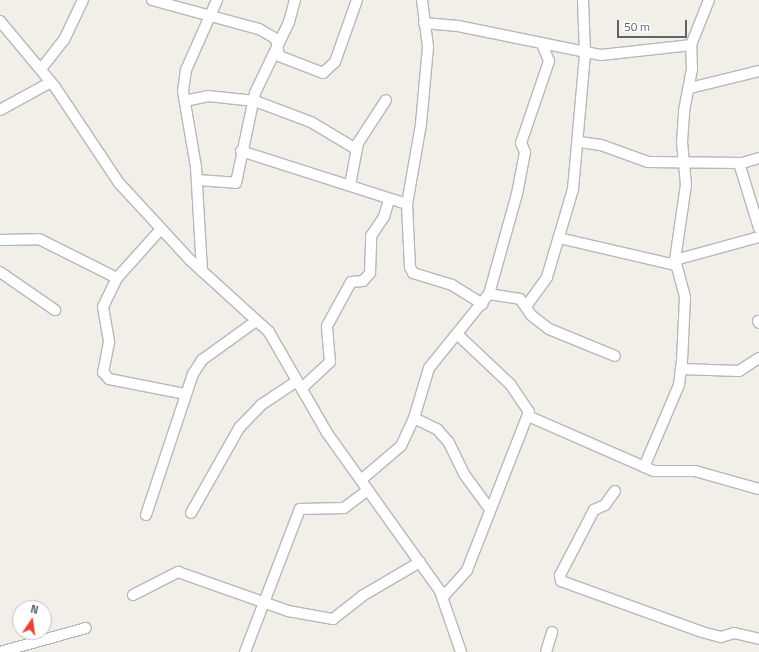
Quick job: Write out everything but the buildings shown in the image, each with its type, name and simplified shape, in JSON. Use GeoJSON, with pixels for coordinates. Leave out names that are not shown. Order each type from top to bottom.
{"type":"FeatureCollection","features":[{"type":"Feature","properties":{"kind":"street"},"geometry":{"type":"LineString","coordinates":[[41,69],[64,40],[83,0]]}},
{"type":"Feature","properties":{"kind":"street"},"geometry":{"type":"LineString","coordinates":[[152,0],[211,13],[259,29],[277,43],[279,56],[319,73],[327,71],[335,62],[357,0]]}},
{"type":"Feature","properties":{"kind":"street"},"geometry":{"type":"LineString","coordinates":[[202,271],[197,180],[185,101],[186,70],[217,0]]}},
{"type":"Feature","properties":{"kind":"street"},"geometry":{"type":"LineString","coordinates":[[197,180],[234,185],[257,88],[295,0]]}},
{"type":"Feature","properties":{"kind":"street"},"geometry":{"type":"LineString","coordinates":[[422,0],[428,47],[421,124],[407,204],[410,267],[413,274],[452,285],[482,304]]}},
{"type":"Feature","properties":{"kind":"street"},"geometry":{"type":"LineString","coordinates":[[527,305],[547,277],[573,189],[579,142],[585,54],[583,0]]}},
{"type":"Feature","properties":{"kind":"street"},"geometry":{"type":"LineString","coordinates":[[644,467],[678,385],[681,369],[685,297],[675,263],[683,218],[684,112],[690,88],[691,44],[709,0]]}},
{"type":"Feature","properties":{"kind":"street"},"geometry":{"type":"LineString","coordinates":[[0,21],[51,82],[119,183],[202,271],[269,332],[361,480],[420,562],[443,597],[461,652]]}},
{"type":"Feature","properties":{"kind":"street"},"geometry":{"type":"LineString","coordinates":[[424,23],[458,26],[543,46],[585,54],[602,55],[691,44]]}},
{"type":"Feature","properties":{"kind":"street"},"geometry":{"type":"LineString","coordinates":[[543,46],[549,61]]}},
{"type":"Feature","properties":{"kind":"street"},"geometry":{"type":"LineString","coordinates":[[361,480],[401,446],[414,418],[429,368],[458,335],[489,294],[517,194],[525,152],[521,143],[549,61],[566,50]]}},
{"type":"Feature","properties":{"kind":"street"},"geometry":{"type":"LineString","coordinates":[[690,88],[759,71]]}},
{"type":"Feature","properties":{"kind":"street"},"geometry":{"type":"LineString","coordinates":[[0,110],[51,82]]}},
{"type":"Feature","properties":{"kind":"street"},"geometry":{"type":"LineString","coordinates":[[185,101],[208,96],[255,101],[311,122],[356,149]]}},
{"type":"Feature","properties":{"kind":"street"},"geometry":{"type":"LineString","coordinates":[[350,185],[356,149],[386,100]]}},
{"type":"Feature","properties":{"kind":"street"},"geometry":{"type":"LineString","coordinates":[[579,142],[601,145],[638,160],[684,164],[739,164],[759,158]]}},
{"type":"Feature","properties":{"kind":"street"},"geometry":{"type":"LineString","coordinates":[[241,151],[407,204]]}},
{"type":"Feature","properties":{"kind":"street"},"geometry":{"type":"LineString","coordinates":[[739,164],[759,228]]}},
{"type":"Feature","properties":{"kind":"street"},"geometry":{"type":"LineString","coordinates":[[191,513],[239,428],[261,405],[300,384],[330,362],[327,326],[353,280],[363,281],[370,273],[371,236],[384,217],[389,199]]}},
{"type":"Feature","properties":{"kind":"street"},"geometry":{"type":"LineString","coordinates":[[161,229],[117,278],[103,307],[109,342],[105,376],[184,394]]}},
{"type":"Feature","properties":{"kind":"street"},"geometry":{"type":"LineString","coordinates":[[559,238],[675,263],[759,237]]}},
{"type":"Feature","properties":{"kind":"street"},"geometry":{"type":"LineString","coordinates":[[0,239],[39,238],[117,278]]}},
{"type":"Feature","properties":{"kind":"street"},"geometry":{"type":"LineString","coordinates":[[0,272],[56,310]]}},
{"type":"Feature","properties":{"kind":"street"},"geometry":{"type":"LineString","coordinates":[[489,294],[511,296],[527,305],[531,315],[549,329],[615,356]]}},
{"type":"Feature","properties":{"kind":"street"},"geometry":{"type":"LineString","coordinates":[[146,515],[184,394],[202,360],[256,321]]}},
{"type":"Feature","properties":{"kind":"street"},"geometry":{"type":"LineString","coordinates":[[443,597],[467,570],[489,508],[528,416],[525,402],[511,384],[458,335]]}},
{"type":"Feature","properties":{"kind":"street"},"geometry":{"type":"LineString","coordinates":[[681,369],[738,371],[759,358]]}},
{"type":"Feature","properties":{"kind":"street"},"geometry":{"type":"LineString","coordinates":[[528,416],[644,467],[670,472],[695,471],[759,490]]}},
{"type":"Feature","properties":{"kind":"street"},"geometry":{"type":"LineString","coordinates":[[414,418],[436,429],[450,442],[464,474],[489,508]]}},
{"type":"Feature","properties":{"kind":"street"},"geometry":{"type":"LineString","coordinates":[[245,652],[300,509],[344,508],[368,490]]}},
{"type":"Feature","properties":{"kind":"street"},"geometry":{"type":"LineString","coordinates":[[615,491],[605,505],[594,510],[560,575],[561,581],[702,632],[721,637],[734,633],[759,639]]}},
{"type":"Feature","properties":{"kind":"street"},"geometry":{"type":"LineString","coordinates":[[133,595],[178,572],[288,611],[333,619],[362,596],[420,562]]}},
{"type":"Feature","properties":{"kind":"street"},"geometry":{"type":"LineString","coordinates":[[0,652],[86,628]]}},
{"type":"Feature","properties":{"kind":"street"},"geometry":{"type":"LineString","coordinates":[[546,652],[552,632]]}}]}
